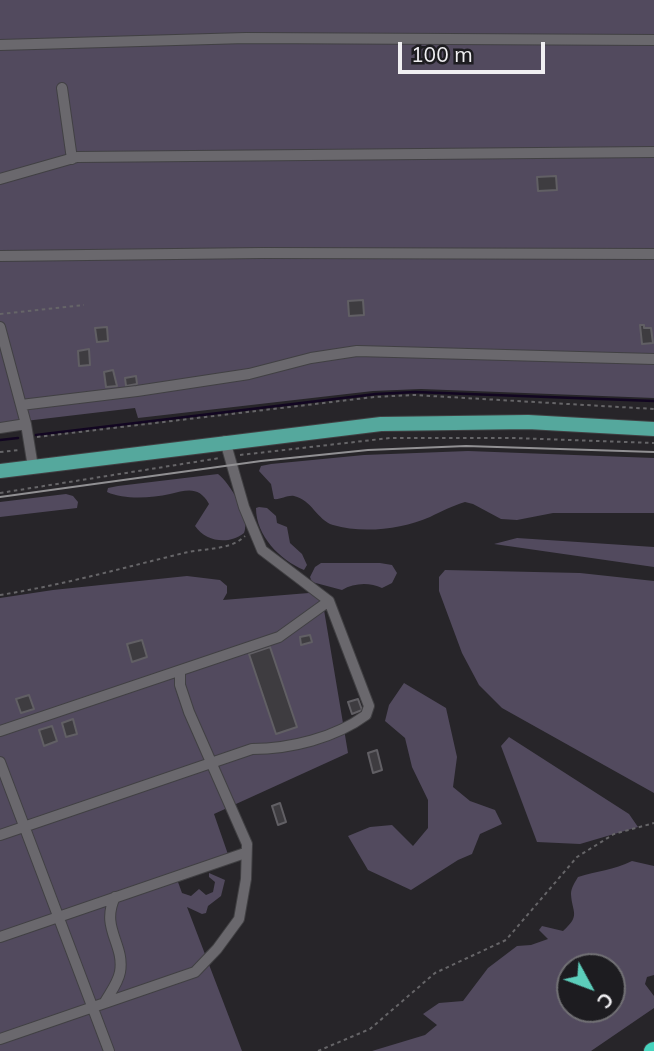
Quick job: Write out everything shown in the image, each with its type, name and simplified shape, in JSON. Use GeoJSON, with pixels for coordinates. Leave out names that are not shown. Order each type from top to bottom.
{"type":"FeatureCollection","features":[{"type":"Feature","properties":{"kind":"main road"},"geometry":{"type":"LineString","coordinates":[[0,471],[381,424],[528,422],[654,429]]}},
{"type":"Feature","properties":{"kind":"lane"},"geometry":{"type":"LineString","coordinates":[[0,45],[246,38],[654,40]]}},
{"type":"Feature","properties":{"kind":"lane"},"geometry":{"type":"LineString","coordinates":[[62,88],[72,159]]}},
{"type":"Feature","properties":{"kind":"lane"},"geometry":{"type":"LineString","coordinates":[[0,179],[72,159],[654,152]]}},
{"type":"Feature","properties":{"kind":"lane"},"geometry":{"type":"LineString","coordinates":[[0,257],[263,253],[654,254]]}},
{"type":"Feature","properties":{"kind":"lane"},"geometry":{"type":"LineString","coordinates":[[0,327],[26,424],[33,467]]}},
{"type":"Feature","properties":{"kind":"lane"},"geometry":{"type":"LineString","coordinates":[[21,405],[249,374],[311,358],[357,351],[654,359]]}},
{"type":"Feature","properties":{"kind":"lane"},"geometry":{"type":"LineString","coordinates":[[0,428],[26,424]]}},
{"type":"Feature","properties":{"kind":"lane"},"geometry":{"type":"LineString","coordinates":[[0,835],[252,749],[276,749],[307,741],[354,724],[366,715],[369,706],[329,601],[262,550],[225,442]]}},
{"type":"Feature","properties":{"kind":"lane"},"geometry":{"type":"LineString","coordinates":[[0,731],[279,637],[329,601]]}},
{"type":"Feature","properties":{"kind":"lane"},"geometry":{"type":"LineString","coordinates":[[0,1039],[195,972],[240,916],[246,879],[246,838],[186,704],[180,685],[180,671]]}},
{"type":"Feature","properties":{"kind":"lane"},"geometry":{"type":"LineString","coordinates":[[0,762],[109,1051]]}},
{"type":"Feature","properties":{"kind":"lane"},"geometry":{"type":"LineString","coordinates":[[0,937],[245,853]]}},
{"type":"Feature","properties":{"kind":"lane"},"geometry":{"type":"LineString","coordinates":[[105,1002],[120,972],[120,961],[109,918],[109,910],[115,897]]}},
{"type":"Feature","properties":{"kind":"path"},"geometry":{"type":"LineString","coordinates":[[0,314],[84,305]]}},
{"type":"Feature","properties":{"kind":"path"},"geometry":{"type":"LineString","coordinates":[[0,452],[30,443],[374,397],[414,395],[654,409]]}},
{"type":"Feature","properties":{"kind":"path"},"geometry":{"type":"LineString","coordinates":[[0,493],[228,457],[390,438],[515,438],[654,443]]}},
{"type":"Feature","properties":{"kind":"path"},"geometry":{"type":"LineString","coordinates":[[0,595],[76,582],[184,553],[234,543],[242,540],[252,527]]}},
{"type":"Feature","properties":{"kind":"path"},"geometry":{"type":"LineString","coordinates":[[318,1051],[370,1029],[435,973],[506,940],[577,857],[614,834],[654,823]]}},
{"type":"Feature","properties":{"kind":"shaded area"},"geometry":{"type":"Polygon","coordinates":[[[0,0],[654,0],[654,398],[421,389],[373,391],[138,418],[135,408],[0,424],[0,0]]]}},
{"type":"Feature","properties":{"kind":"shaded area"},"geometry":{"type":"Polygon","coordinates":[[[468,451],[654,458],[654,513],[553,513],[517,520],[501,519],[465,502],[407,525],[369,530],[345,528],[327,522],[300,498],[291,496],[274,499],[271,484],[259,471],[261,466],[271,464],[364,455],[468,451]]]}},
{"type":"Feature","properties":{"kind":"shaded area"},"geometry":{"type":"Polygon","coordinates":[[[218,474],[233,493],[245,519],[244,533],[232,539],[218,540],[205,536],[195,526],[209,504],[197,492],[138,498],[107,492],[108,488],[118,486],[218,474]]]}},
{"type":"Feature","properties":{"kind":"shaded area"},"geometry":{"type":"Polygon","coordinates":[[[66,494],[73,496],[78,502],[77,508],[0,517],[0,502],[66,494]]]}},
{"type":"Feature","properties":{"kind":"shaded area"},"geometry":{"type":"Polygon","coordinates":[[[256,508],[267,508],[276,516],[277,523],[287,527],[290,543],[302,554],[307,565],[304,570],[286,560],[271,546],[260,528],[256,508]]]}},
{"type":"Feature","properties":{"kind":"shaded area"},"geometry":{"type":"Polygon","coordinates":[[[517,538],[654,547],[654,567],[494,544],[517,538]]]}},
{"type":"Feature","properties":{"kind":"shaded area"},"geometry":{"type":"Polygon","coordinates":[[[321,563],[380,563],[392,565],[397,573],[392,583],[382,588],[362,584],[342,590],[312,582],[310,577],[315,567],[321,563]]]}},
{"type":"Feature","properties":{"kind":"shaded area"},"geometry":{"type":"Polygon","coordinates":[[[445,570],[580,573],[654,581],[654,793],[502,708],[479,685],[462,653],[439,591],[439,577],[445,570]]]}},
{"type":"Feature","properties":{"kind":"shaded area"},"geometry":{"type":"Polygon","coordinates":[[[187,576],[220,580],[227,586],[223,600],[321,592],[348,753],[214,814],[231,863],[178,882],[182,893],[191,896],[199,889],[206,895],[213,892],[215,882],[209,877],[209,873],[225,880],[221,896],[208,906],[206,913],[202,914],[187,907],[242,1051],[0,1051],[0,598],[187,576]]]}},
{"type":"Feature","properties":{"kind":"shaded area"},"geometry":{"type":"Polygon","coordinates":[[[404,683],[446,708],[457,757],[453,787],[470,801],[495,810],[502,824],[480,834],[472,854],[411,890],[368,870],[348,836],[370,827],[392,825],[413,846],[428,828],[428,800],[412,767],[405,738],[385,721],[389,705],[404,683]]]}},
{"type":"Feature","properties":{"kind":"shaded area"},"geometry":{"type":"Polygon","coordinates":[[[509,737],[629,814],[638,827],[580,844],[537,842],[501,746],[509,737]]]}},
{"type":"Feature","properties":{"kind":"shaded area"},"geometry":{"type":"Polygon","coordinates":[[[632,861],[654,866],[654,975],[647,977],[645,984],[654,996],[654,1008],[591,1051],[372,1051],[425,1035],[437,1025],[423,1014],[439,1003],[463,1001],[488,968],[517,946],[531,945],[548,939],[539,930],[542,926],[563,931],[574,917],[571,892],[578,877],[632,861]]]}},
{"type":"Feature","properties":{"kind":"building"},"geometry":{"type":"Polygon","coordinates":[[[556,176],[557,190],[538,191],[537,177],[556,176]]]}},
{"type":"Feature","properties":{"kind":"building"},"geometry":{"type":"Polygon","coordinates":[[[363,300],[364,315],[349,316],[348,301],[363,300]]]}},
{"type":"Feature","properties":{"kind":"building"},"geometry":{"type":"Polygon","coordinates":[[[640,325],[651,328],[653,343],[642,344],[640,325]]]}},
{"type":"Feature","properties":{"kind":"building"},"geometry":{"type":"Polygon","coordinates":[[[107,327],[108,341],[97,342],[95,328],[107,327]]]}},
{"type":"Feature","properties":{"kind":"building"},"geometry":{"type":"Polygon","coordinates":[[[89,349],[90,365],[79,366],[78,351],[89,349]]]}},
{"type":"Feature","properties":{"kind":"building"},"geometry":{"type":"Polygon","coordinates":[[[113,370],[117,386],[106,387],[104,372],[113,370]]]}},
{"type":"Feature","properties":{"kind":"building"},"geometry":{"type":"Polygon","coordinates":[[[136,376],[137,384],[126,386],[125,378],[136,376]]]}},
{"type":"Feature","properties":{"kind":"building"},"geometry":{"type":"Polygon","coordinates":[[[310,635],[312,642],[301,645],[300,637],[310,635]]]}},
{"type":"Feature","properties":{"kind":"building"},"geometry":{"type":"Polygon","coordinates":[[[142,640],[147,657],[132,662],[127,644],[142,640]]]}},
{"type":"Feature","properties":{"kind":"building"},"geometry":{"type":"Polygon","coordinates":[[[270,647],[297,727],[276,734],[249,654],[270,647]]]}},
{"type":"Feature","properties":{"kind":"building"},"geometry":{"type":"Polygon","coordinates":[[[29,695],[34,709],[21,713],[16,699],[29,695]]]}},
{"type":"Feature","properties":{"kind":"building"},"geometry":{"type":"Polygon","coordinates":[[[358,699],[362,710],[352,714],[348,702],[358,699]]]}},
{"type":"Feature","properties":{"kind":"building"},"geometry":{"type":"Polygon","coordinates":[[[73,719],[77,734],[66,737],[62,723],[73,719]]]}},
{"type":"Feature","properties":{"kind":"building"},"geometry":{"type":"Polygon","coordinates":[[[52,726],[57,741],[44,746],[39,730],[52,726]]]}},
{"type":"Feature","properties":{"kind":"building"},"geometry":{"type":"Polygon","coordinates":[[[377,750],[382,770],[373,773],[368,753],[377,750]]]}},
{"type":"Feature","properties":{"kind":"building"},"geometry":{"type":"Polygon","coordinates":[[[280,803],[286,822],[278,825],[272,806],[280,803]]]}},
{"type":"Feature","properties":{"kind":"waterway"},"geometry":{"type":"LineString","coordinates":[[36,435],[376,394],[415,392],[654,401]]}},
{"type":"Feature","properties":{"kind":"waterway"},"geometry":{"type":"LineString","coordinates":[[0,440],[18,438]]}},
{"type":"Feature","properties":{"kind":"tram line"},"geometry":{"type":"LineString","coordinates":[[0,497],[261,461],[368,450],[466,446],[654,452]]}}]}
